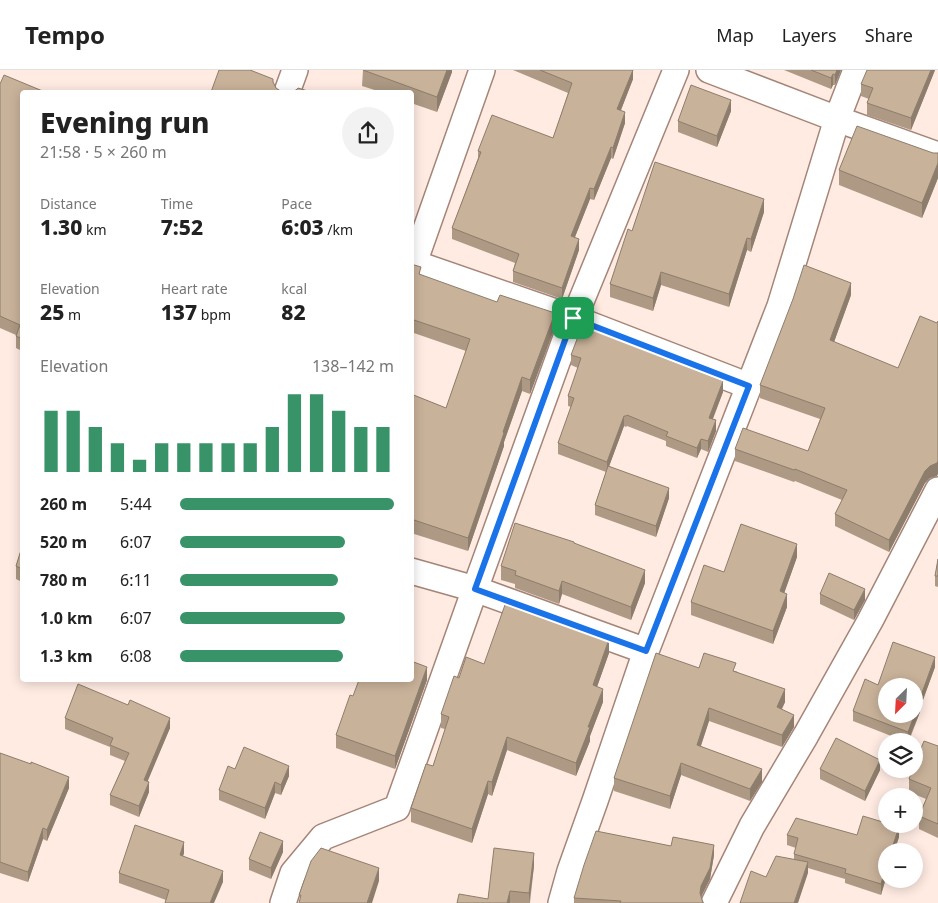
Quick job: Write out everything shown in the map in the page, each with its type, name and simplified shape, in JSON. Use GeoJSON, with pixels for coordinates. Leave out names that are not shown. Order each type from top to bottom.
{"type":"FeatureCollection","features":[{"type":"Feature","properties":{"kind":"street"},"geometry":{"type":"LineString","coordinates":[[288,90],[295,70]]}},
{"type":"Feature","properties":{"kind":"street"},"geometry":{"type":"LineString","coordinates":[[414,260],[482,70]]}},
{"type":"Feature","properties":{"kind":"street"},"geometry":{"type":"LineString","coordinates":[[283,903],[292,873],[322,837],[397,808],[573,318],[676,70]]}},
{"type":"Feature","properties":{"kind":"street"},"geometry":{"type":"LineString","coordinates":[[709,70],[938,155]]}},
{"type":"Feature","properties":{"kind":"street"},"geometry":{"type":"LineString","coordinates":[[561,903],[570,871],[596,801],[646,651],[780,306],[838,119],[856,70]]}},
{"type":"Feature","properties":{"kind":"street"},"geometry":{"type":"LineString","coordinates":[[414,263],[573,318],[749,386]]}},
{"type":"Feature","properties":{"kind":"street"},"geometry":{"type":"LineString","coordinates":[[714,903],[752,826],[870,621],[938,490]]}},
{"type":"Feature","properties":{"kind":"street"},"geometry":{"type":"LineString","coordinates":[[414,571],[475,589],[646,651]]}},
{"type":"Feature","properties":{"kind":"building"},"geometry":{"type":"Polygon","coordinates":[[[219,70],[250,70],[273,79],[276,88],[279,90],[212,90],[219,70]]]}},
{"type":"Feature","properties":{"kind":"building"},"geometry":{"type":"Polygon","coordinates":[[[363,70],[447,70],[437,97],[363,70]]]}},
{"type":"Feature","properties":{"kind":"building"},"geometry":{"type":"Polygon","coordinates":[[[540,70],[633,70],[617,109],[625,112],[613,148],[611,147],[594,189],[590,188],[571,236],[579,239],[562,288],[513,271],[519,254],[452,228],[481,152],[478,151],[492,115],[553,138],[572,83],[540,70]]]}},
{"type":"Feature","properties":{"kind":"building"},"geometry":{"type":"Polygon","coordinates":[[[811,70],[837,70],[831,78],[811,70]]]}},
{"type":"Feature","properties":{"kind":"building"},"geometry":{"type":"Polygon","coordinates":[[[867,70],[931,70],[911,118],[867,103],[873,88],[861,84],[867,70]]]}},
{"type":"Feature","properties":{"kind":"building"},"geometry":{"type":"Polygon","coordinates":[[[4,75],[40,90],[20,90],[20,325],[0,316],[0,84],[4,75]]]}},
{"type":"Feature","properties":{"kind":"building"},"geometry":{"type":"Polygon","coordinates":[[[691,85],[731,100],[717,136],[678,121],[691,85]]]}},
{"type":"Feature","properties":{"kind":"building"},"geometry":{"type":"Polygon","coordinates":[[[857,126],[933,153],[938,153],[938,163],[922,203],[839,170],[857,126]]]}},
{"type":"Feature","properties":{"kind":"building"},"geometry":{"type":"Polygon","coordinates":[[[655,162],[764,199],[751,239],[747,238],[729,294],[661,272],[653,298],[610,284],[628,229],[632,231],[655,162]]]}},
{"type":"Feature","properties":{"kind":"building"},"geometry":{"type":"Polygon","coordinates":[[[414,265],[421,267],[419,274],[497,302],[500,295],[555,313],[530,380],[522,377],[468,538],[414,520],[414,395],[446,408],[470,339],[414,320],[414,265]]]}},
{"type":"Feature","properties":{"kind":"building"},"geometry":{"type":"Polygon","coordinates":[[[804,265],[851,283],[830,340],[898,368],[920,316],[937,323],[938,321],[938,461],[925,471],[889,540],[835,514],[847,490],[795,469],[735,449],[743,428],[808,451],[825,408],[760,385],[804,265]]]}},
{"type":"Feature","properties":{"kind":"building"},"geometry":{"type":"Polygon","coordinates":[[[20,325],[20,338],[16,336],[20,325]]]}},
{"type":"Feature","properties":{"kind":"building"},"geometry":{"type":"Polygon","coordinates":[[[582,326],[723,381],[709,418],[716,420],[708,441],[701,439],[697,448],[666,436],[668,432],[627,415],[624,416],[607,462],[558,443],[574,398],[568,396],[581,358],[571,355],[582,326]]]}},
{"type":"Feature","properties":{"kind":"building"},"geometry":{"type":"Polygon","coordinates":[[[608,466],[669,488],[656,526],[595,505],[608,466]]]}},
{"type":"Feature","properties":{"kind":"building"},"geometry":{"type":"Polygon","coordinates":[[[515,523],[574,542],[645,570],[631,607],[562,581],[559,591],[515,575],[516,571],[501,566],[515,523]]]}},
{"type":"Feature","properties":{"kind":"building"},"geometry":{"type":"Polygon","coordinates":[[[741,524],[797,544],[780,591],[787,594],[773,631],[691,602],[704,565],[724,572],[741,524]]]}},
{"type":"Feature","properties":{"kind":"building"},"geometry":{"type":"Polygon","coordinates":[[[20,553],[20,568],[16,566],[20,553]]]}},
{"type":"Feature","properties":{"kind":"building"},"geometry":{"type":"Polygon","coordinates":[[[938,559],[938,576],[935,576],[938,559]]]}},
{"type":"Feature","properties":{"kind":"building"},"geometry":{"type":"Polygon","coordinates":[[[829,573],[865,589],[854,610],[820,594],[829,573]]]}},
{"type":"Feature","properties":{"kind":"building"},"geometry":{"type":"Polygon","coordinates":[[[506,602],[609,639],[593,685],[603,689],[576,763],[507,737],[492,782],[488,781],[472,829],[411,808],[426,764],[433,766],[449,717],[441,714],[454,676],[459,678],[466,657],[484,664],[506,602]]]}},
{"type":"Feature","properties":{"kind":"building"},"geometry":{"type":"Polygon","coordinates":[[[893,642],[935,657],[923,690],[923,678],[880,678],[893,642]]]}},
{"type":"Feature","properties":{"kind":"building"},"geometry":{"type":"Polygon","coordinates":[[[656,653],[699,668],[704,653],[736,663],[733,671],[785,689],[777,707],[794,715],[782,735],[709,708],[697,745],[762,769],[750,789],[681,763],[670,796],[614,778],[656,653]]]}},
{"type":"Feature","properties":{"kind":"building"},"geometry":{"type":"Polygon","coordinates":[[[414,662],[427,667],[395,756],[336,735],[350,695],[353,696],[358,682],[414,682],[414,662]]]}},
{"type":"Feature","properties":{"kind":"building"},"geometry":{"type":"Polygon","coordinates":[[[865,679],[878,685],[878,721],[853,711],[865,679]]]}},
{"type":"Feature","properties":{"kind":"building"},"geometry":{"type":"Polygon","coordinates":[[[78,684],[128,705],[130,700],[170,718],[144,780],[149,782],[139,806],[110,795],[129,753],[110,745],[113,738],[65,718],[78,684]]]}},
{"type":"Feature","properties":{"kind":"building"},"geometry":{"type":"Polygon","coordinates":[[[884,723],[911,723],[908,732],[884,723]]]}},
{"type":"Feature","properties":{"kind":"building"},"geometry":{"type":"Polygon","coordinates":[[[836,738],[878,759],[878,764],[865,791],[820,769],[836,738]]]}},
{"type":"Feature","properties":{"kind":"building"},"geometry":{"type":"Polygon","coordinates":[[[924,741],[938,746],[938,824],[923,818],[923,807],[931,788],[909,779],[923,778],[924,741]]]}},
{"type":"Feature","properties":{"kind":"building"},"geometry":{"type":"Polygon","coordinates":[[[244,747],[289,766],[281,785],[275,782],[265,808],[219,790],[228,766],[235,769],[244,747]]]}},
{"type":"Feature","properties":{"kind":"building"},"geometry":{"type":"Polygon","coordinates":[[[0,753],[31,764],[31,762],[69,777],[47,830],[43,828],[28,872],[0,862],[0,753]]]}},
{"type":"Feature","properties":{"kind":"building"},"geometry":{"type":"Polygon","coordinates":[[[863,816],[878,821],[878,833],[897,833],[894,843],[878,843],[878,883],[845,873],[846,869],[794,854],[798,838],[787,835],[796,818],[857,835],[863,816]]]}},
{"type":"Feature","properties":{"kind":"building"},"geometry":{"type":"Polygon","coordinates":[[[135,825],[184,842],[180,855],[223,871],[210,903],[165,903],[169,890],[119,873],[135,825]]]}},
{"type":"Feature","properties":{"kind":"building"},"geometry":{"type":"Polygon","coordinates":[[[596,831],[671,846],[673,837],[714,845],[710,868],[701,886],[700,893],[703,903],[620,903],[621,901],[574,898],[596,831]]]}},
{"type":"Feature","properties":{"kind":"building"},"geometry":{"type":"Polygon","coordinates":[[[260,832],[283,841],[271,868],[249,859],[260,832]]]}},
{"type":"Feature","properties":{"kind":"building"},"geometry":{"type":"Polygon","coordinates":[[[321,848],[379,868],[367,903],[299,903],[301,895],[299,895],[311,861],[321,848]]]}},
{"type":"Feature","properties":{"kind":"building"},"geometry":{"type":"Polygon","coordinates":[[[494,848],[534,853],[529,893],[510,891],[507,903],[457,903],[459,894],[488,899],[494,848]]]}},
{"type":"Feature","properties":{"kind":"building"},"geometry":{"type":"Polygon","coordinates":[[[776,856],[808,862],[794,903],[740,903],[751,871],[766,877],[776,856]]]}},
{"type":"Feature","properties":{"kind":"route"},"geometry":{"type":"LineString","coordinates":[[573,318],[749,386],[646,651],[475,589],[573,318]]}}]}
